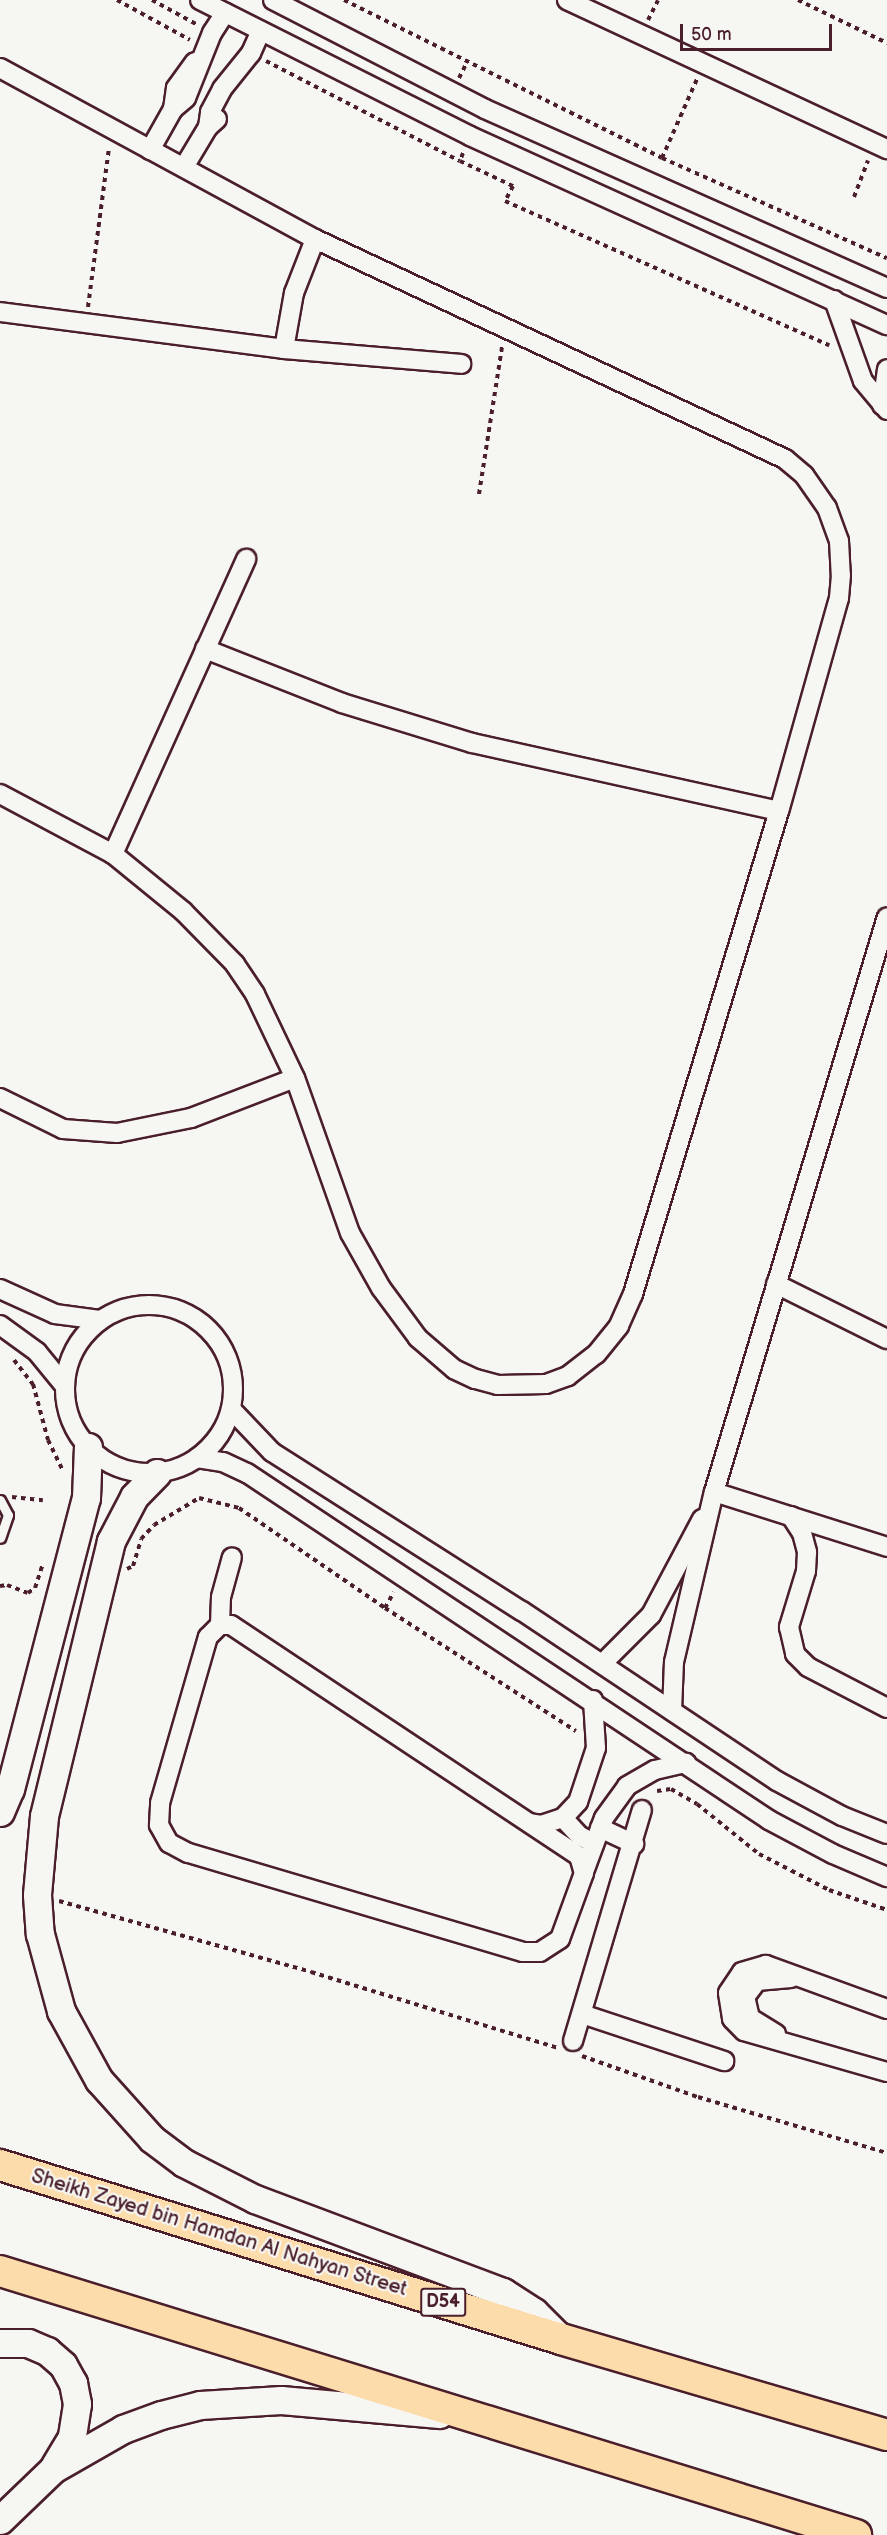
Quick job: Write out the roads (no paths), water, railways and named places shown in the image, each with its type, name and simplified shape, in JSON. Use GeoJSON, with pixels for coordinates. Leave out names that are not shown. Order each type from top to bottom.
{"type":"FeatureCollection","features":[{"type":"Feature","properties":{"kind":"main road","name":"Sheikh Zayed bin Hamdan Al Nahyan Street"},"geometry":{"type":"LineString","coordinates":[[0,2165],[561,2339],[887,2435]]}},
{"type":"Feature","properties":{"kind":"main road"},"geometry":{"type":"LineString","coordinates":[[0,2271],[466,2417],[856,2535]]}},
{"type":"Feature","properties":{"kind":"street"},"geometry":{"type":"LineString","coordinates":[[201,0],[470,136],[887,325]]}},
{"type":"Feature","properties":{"kind":"street"},"geometry":{"type":"LineString","coordinates":[[273,0],[485,109],[887,288]]}},
{"type":"Feature","properties":{"kind":"street"},"geometry":{"type":"LineString","coordinates":[[567,0],[703,66],[881,146]]}},
{"type":"Feature","properties":{"kind":"street"},"geometry":{"type":"LineString","coordinates":[[150,150],[173,109],[176,87],[206,46],[225,13]]}},
{"type":"Feature","properties":{"kind":"street"},"geometry":{"type":"LineString","coordinates":[[184,167],[208,126],[228,104],[237,75],[261,31]]}},
{"type":"Feature","properties":{"kind":"street"},"geometry":{"type":"LineString","coordinates":[[0,68],[315,239],[785,459],[819,493],[839,541],[839,598],[779,811],[627,1310],[609,1341],[568,1376],[534,1385],[498,1385],[453,1369],[418,1338],[381,1288],[350,1233],[295,1078],[255,994],[235,964],[183,911],[113,854],[0,794]]}},
{"type":"Feature","properties":{"kind":"street"},"geometry":{"type":"LineString","coordinates":[[284,349],[294,293],[315,239]]}},
{"type":"Feature","properties":{"kind":"street"},"geometry":{"type":"LineString","coordinates":[[834,300],[850,354],[863,381],[884,408]]}},
{"type":"Feature","properties":{"kind":"street"},"geometry":{"type":"LineString","coordinates":[[0,312],[284,349],[461,364]]}},
{"type":"Feature","properties":{"kind":"street"},"geometry":{"type":"LineString","coordinates":[[884,408],[887,369]]}},
{"type":"Feature","properties":{"kind":"street"},"geometry":{"type":"LineString","coordinates":[[113,854],[246,559]]}},
{"type":"Feature","properties":{"kind":"street"},"geometry":{"type":"LineString","coordinates":[[205,649],[342,703],[472,743],[779,811]]}},
{"type":"Feature","properties":{"kind":"street"},"geometry":{"type":"LineString","coordinates":[[672,1711],[674,1662],[714,1492],[887,917]]}},
{"type":"Feature","properties":{"kind":"street"},"geometry":{"type":"LineString","coordinates":[[0,1098],[63,1128],[117,1133],[190,1118],[295,1078]]}},
{"type":"Feature","properties":{"kind":"street"},"geometry":{"type":"LineString","coordinates":[[776,1284],[887,1339]]}},
{"type":"Feature","properties":{"kind":"street"},"geometry":{"type":"LineString","coordinates":[[0,1289],[55,1314],[100,1320]]}},
{"type":"Feature","properties":{"kind":"street"},"geometry":{"type":"LineString","coordinates":[[152,1305],[171,1308],[195,1320],[225,1354],[232,1381],[231,1409],[218,1437],[197,1458],[157,1473],[127,1471],[88,1447],[70,1418],[64,1385],[71,1355],[100,1320],[134,1306],[152,1305]]}},
{"type":"Feature","properties":{"kind":"street"},"geometry":{"type":"LineString","coordinates":[[0,1325],[37,1352],[64,1385]]}},
{"type":"Feature","properties":{"kind":"street"},"geometry":{"type":"LineString","coordinates":[[231,1409],[273,1452],[672,1711],[809,1799],[887,1834]]}},
{"type":"Feature","properties":{"kind":"street"},"geometry":{"type":"LineString","coordinates":[[0,1812],[10,1789],[86,1498],[88,1447]]}},
{"type":"Feature","properties":{"kind":"street"},"geometry":{"type":"LineString","coordinates":[[197,1458],[223,1462],[248,1473],[801,1838],[887,1877]]}},
{"type":"Feature","properties":{"kind":"street"},"geometry":{"type":"LineString","coordinates":[[157,1473],[124,1510],[106,1563],[44,1816],[37,1895],[40,1934],[60,2011],[99,2080],[152,2139],[218,2183],[503,2292],[534,2312],[561,2339]]}},
{"type":"Feature","properties":{"kind":"street"},"geometry":{"type":"LineString","coordinates":[[714,1492],[887,1547]]}},
{"type":"Feature","properties":{"kind":"street"},"geometry":{"type":"LineString","coordinates":[[602,1664],[651,1615],[714,1492]]}},
{"type":"Feature","properties":{"kind":"street"},"geometry":{"type":"LineString","coordinates":[[791,1516],[802,1533],[807,1552],[806,1571],[789,1626],[795,1654],[808,1667],[887,1708]]}},
{"type":"Feature","properties":{"kind":"street"},"geometry":{"type":"LineString","coordinates":[[232,1557],[221,1597],[220,1625],[208,1637],[160,1803],[159,1824],[169,1843],[188,1853],[532,1953],[549,1949],[560,1939],[597,1835],[627,1786],[655,1770],[686,1763]]}},
{"type":"Feature","properties":{"kind":"street"},"geometry":{"type":"LineString","coordinates":[[220,1625],[231,1625],[530,1823],[576,1854],[585,1869]]}},
{"type":"Feature","properties":{"kind":"street"},"geometry":{"type":"LineString","coordinates":[[530,1823],[541,1825],[563,1818],[578,1802],[596,1748],[593,1700]]}},
{"type":"Feature","properties":{"kind":"street"},"geometry":{"type":"LineString","coordinates":[[570,2048],[634,1844],[644,1802]]}},
{"type":"Feature","properties":{"kind":"street"},"geometry":{"type":"LineString","coordinates":[[563,1818],[580,1836],[597,1835],[634,1844]]}},
{"type":"Feature","properties":{"kind":"street"},"geometry":{"type":"LineString","coordinates":[[887,2009],[798,1978],[774,1966],[749,1968],[731,1986],[728,2002],[732,2019],[744,2031],[887,2072]]}},
{"type":"Feature","properties":{"kind":"street"},"geometry":{"type":"LineString","coordinates":[[582,2014],[724,2061]]}},
{"type":"Feature","properties":{"kind":"street"},"geometry":{"type":"LineString","coordinates":[[0,2343],[28,2343],[47,2351],[63,2365],[73,2383],[77,2404],[72,2437],[53,2469]]}},
{"type":"Feature","properties":{"kind":"street"},"geometry":{"type":"LineString","coordinates":[[0,2520],[53,2469],[123,2429],[160,2415],[210,2404],[280,2400],[466,2417]]}},
{"type":"Feature","properties":{"kind":"lane"},"geometry":{"type":"LineString","coordinates":[[0,1537],[8,1515],[1,1501]]}}]}
